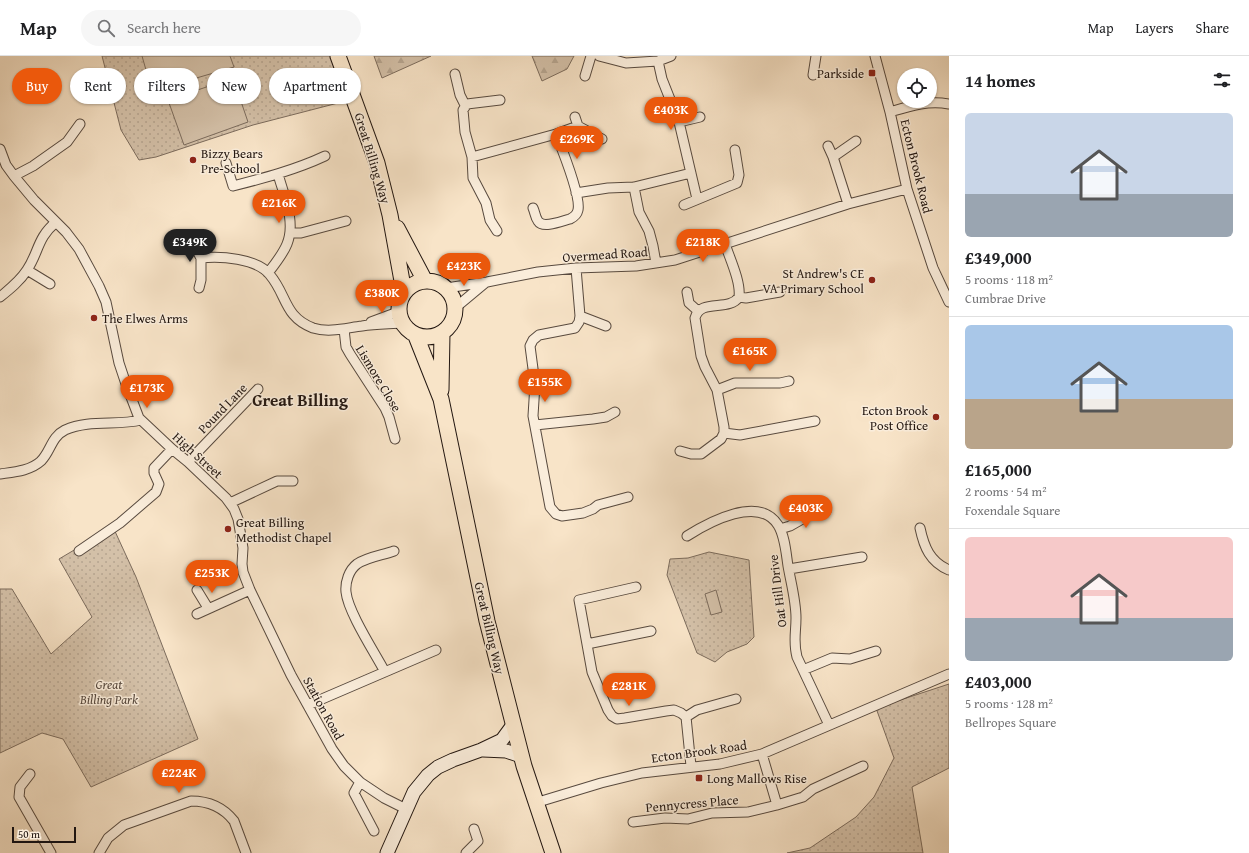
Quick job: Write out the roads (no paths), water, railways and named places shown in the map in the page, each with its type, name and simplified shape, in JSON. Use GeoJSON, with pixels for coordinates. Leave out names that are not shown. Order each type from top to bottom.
{"type":"FeatureCollection","features":[{"type":"Feature","properties":{"kind":"main road","name":"Great Billing Way"},"geometry":{"type":"LineString","coordinates":[[339,59],[377,163],[390,215],[404,292]]}},
{"type":"Feature","properties":{"kind":"main road","name":"Great Billing Way"},"geometry":{"type":"LineString","coordinates":[[390,215],[425,281]]}},
{"type":"Feature","properties":{"kind":"main road"},"geometry":{"type":"LineString","coordinates":[[425,281],[440,284],[446,288],[455,308],[452,322],[442,334],[425,338],[416,336],[408,331],[400,318],[400,298],[404,292],[414,284],[425,281]]}},
{"type":"Feature","properties":{"kind":"main road","name":"Great Billing Way"},"geometry":{"type":"LineString","coordinates":[[441,399],[442,334]]}},
{"type":"Feature","properties":{"kind":"main road","name":"Great Billing Way"},"geometry":{"type":"LineString","coordinates":[[416,336],[441,399],[487,621],[521,756],[535,803],[553,853]]}},
{"type":"Feature","properties":{"kind":"street"},"geometry":{"type":"LineString","coordinates":[[585,76],[591,56]]}},
{"type":"Feature","properties":{"kind":"street"},"geometry":{"type":"LineString","coordinates":[[598,56],[626,63],[658,61],[671,56]]}},
{"type":"Feature","properties":{"kind":"street"},"geometry":{"type":"LineString","coordinates":[[813,75],[816,56]]}},
{"type":"Feature","properties":{"kind":"street","name":"Ecton Brook Road"},"geometry":{"type":"LineString","coordinates":[[875,56],[890,112],[907,189],[933,268],[949,302]]}},
{"type":"Feature","properties":{"kind":"street"},"geometry":{"type":"LineString","coordinates":[[658,61],[662,79],[679,122],[697,199]]}},
{"type":"Feature","properties":{"kind":"street"},"geometry":{"type":"LineString","coordinates":[[455,74],[460,95],[465,105],[463,110],[465,132],[472,157],[473,178],[486,203],[490,220],[497,231]]}},
{"type":"Feature","properties":{"kind":"street"},"geometry":{"type":"LineString","coordinates":[[465,105],[500,100]]}},
{"type":"Feature","properties":{"kind":"street"},"geometry":{"type":"LineString","coordinates":[[890,112],[922,103],[934,102],[949,104]]}},
{"type":"Feature","properties":{"kind":"street"},"geometry":{"type":"LineString","coordinates":[[679,122],[700,117]]}},
{"type":"Feature","properties":{"kind":"street"},"geometry":{"type":"LineString","coordinates":[[472,157],[556,134],[577,122],[602,139]]}},
{"type":"Feature","properties":{"kind":"street"},"geometry":{"type":"LineString","coordinates":[[14,176],[33,166],[67,142],[80,124]]}},
{"type":"Feature","properties":{"kind":"street"},"geometry":{"type":"LineString","coordinates":[[533,208],[540,224],[546,225],[570,219],[576,215],[578,210],[576,193],[556,134]]}},
{"type":"Feature","properties":{"kind":"street"},"geometry":{"type":"LineString","coordinates":[[833,157],[856,141]]}},
{"type":"Feature","properties":{"kind":"street"},"geometry":{"type":"LineString","coordinates":[[828,146],[848,204]]}},
{"type":"Feature","properties":{"kind":"street"},"geometry":{"type":"LineString","coordinates":[[684,205],[736,183],[739,175],[735,150]]}},
{"type":"Feature","properties":{"kind":"street","name":"High Street"},"geometry":{"type":"LineString","coordinates":[[1,153],[6,165],[14,176],[79,249],[99,286],[106,302],[121,370],[141,420],[188,462],[230,503],[238,519],[243,548],[243,572],[274,641]]}},
{"type":"Feature","properties":{"kind":"street"},"geometry":{"type":"LineString","coordinates":[[226,163],[233,186],[304,166],[325,156]]}},
{"type":"Feature","properties":{"kind":"street"},"geometry":{"type":"LineString","coordinates":[[576,193],[608,188],[634,187],[691,173]]}},
{"type":"Feature","properties":{"kind":"street"},"geometry":{"type":"LineString","coordinates":[[268,272],[280,257],[287,244],[290,233],[290,216],[278,174]]}},
{"type":"Feature","properties":{"kind":"street"},"geometry":{"type":"LineString","coordinates":[[634,187],[639,212],[649,231],[656,263]]}},
{"type":"Feature","properties":{"kind":"street","name":"Overmead Road"},"geometry":{"type":"LineString","coordinates":[[446,288],[538,272],[656,263],[689,256],[848,204],[907,189]]}},
{"type":"Feature","properties":{"kind":"street"},"geometry":{"type":"LineString","coordinates":[[290,233],[301,232],[346,221]]}},
{"type":"Feature","properties":{"kind":"street"},"geometry":{"type":"LineString","coordinates":[[0,297],[19,281],[27,270],[43,236],[56,222]]}},
{"type":"Feature","properties":{"kind":"street"},"geometry":{"type":"LineString","coordinates":[[190,238],[201,258],[201,280],[198,288]]}},
{"type":"Feature","properties":{"kind":"street"},"geometry":{"type":"LineString","coordinates":[[725,244],[736,276],[739,288],[739,297]]}},
{"type":"Feature","properties":{"kind":"street"},"geometry":{"type":"LineString","coordinates":[[201,258],[220,257],[240,260],[258,266],[268,272],[275,282],[288,308],[302,322],[322,330],[344,329],[400,318]]}},
{"type":"Feature","properties":{"kind":"street"},"geometry":{"type":"LineString","coordinates":[[576,268],[580,316],[579,322],[575,328],[539,335],[531,343],[530,349],[535,384],[535,425],[550,507],[556,514],[562,516],[582,513],[593,509],[598,505],[628,497]]}},
{"type":"Feature","properties":{"kind":"street"},"geometry":{"type":"LineString","coordinates":[[27,270],[50,284]]}},
{"type":"Feature","properties":{"kind":"street","name":"Overmead Road"},"geometry":{"type":"LineString","coordinates":[[455,308],[486,282]]}},
{"type":"Feature","properties":{"kind":"street"},"geometry":{"type":"LineString","coordinates":[[687,292],[689,303],[698,311]]}},
{"type":"Feature","properties":{"kind":"street"},"geometry":{"type":"LineString","coordinates":[[680,451],[691,454],[701,454],[721,439],[724,433],[717,390],[701,356],[695,322],[698,311],[704,308],[733,302],[739,297],[746,298],[780,292]]}},
{"type":"Feature","properties":{"kind":"street"},"geometry":{"type":"LineString","coordinates":[[580,316],[606,326]]}},
{"type":"Feature","properties":{"kind":"street","name":"Lismore Close"},"geometry":{"type":"LineString","coordinates":[[344,329],[346,346],[385,408],[395,439]]}},
{"type":"Feature","properties":{"kind":"street"},"geometry":{"type":"LineString","coordinates":[[717,390],[735,383],[789,382]]}},
{"type":"Feature","properties":{"kind":"street","name":"Pound Lane"},"geometry":{"type":"LineString","coordinates":[[188,462],[258,389]]}},
{"type":"Feature","properties":{"kind":"street"},"geometry":{"type":"LineString","coordinates":[[535,425],[606,417],[615,412]]}},
{"type":"Feature","properties":{"kind":"street"},"geometry":{"type":"LineString","coordinates":[[0,474],[32,467],[42,460],[54,438],[64,431],[84,425],[99,423],[130,423],[141,420]]}},
{"type":"Feature","properties":{"kind":"street"},"geometry":{"type":"LineString","coordinates":[[724,433],[740,434],[815,421]]}},
{"type":"Feature","properties":{"kind":"street"},"geometry":{"type":"LineString","coordinates":[[79,551],[120,523],[156,492],[159,484],[154,473],[154,468],[172,449]]}},
{"type":"Feature","properties":{"kind":"street"},"geometry":{"type":"LineString","coordinates":[[230,503],[277,481],[294,481]]}},
{"type":"Feature","properties":{"kind":"street"},"geometry":{"type":"LineString","coordinates":[[687,536],[714,521],[738,513],[762,513],[773,519],[780,529],[790,526],[811,514],[826,511]]}},
{"type":"Feature","properties":{"kind":"street"},"geometry":{"type":"LineString","coordinates":[[920,528],[924,544],[929,554],[934,561],[949,570]]}},
{"type":"Feature","properties":{"kind":"street","name":"Oat Hill Drive"},"geometry":{"type":"LineString","coordinates":[[780,529],[789,569],[796,617],[794,646],[797,657],[829,725]]}},
{"type":"Feature","properties":{"kind":"street"},"geometry":{"type":"LineString","coordinates":[[385,672],[357,620],[347,597],[346,586],[349,575],[357,564],[394,551]]}},
{"type":"Feature","properties":{"kind":"street"},"geometry":{"type":"LineString","coordinates":[[789,569],[862,557]]}},
{"type":"Feature","properties":{"kind":"street"},"geometry":{"type":"LineString","coordinates":[[636,587],[579,600],[592,672],[608,710],[612,716],[617,719],[674,710],[686,717],[691,766]]}},
{"type":"Feature","properties":{"kind":"street"},"geometry":{"type":"LineString","coordinates":[[197,590],[208,608]]}},
{"type":"Feature","properties":{"kind":"street"},"geometry":{"type":"LineString","coordinates":[[197,614],[250,590]]}},
{"type":"Feature","properties":{"kind":"street"},"geometry":{"type":"LineString","coordinates":[[588,644],[651,631]]}},
{"type":"Feature","properties":{"kind":"street","name":"Station Road"},"geometry":{"type":"LineString","coordinates":[[274,641],[332,749],[344,766],[360,782],[384,798],[406,809]]}},
{"type":"Feature","properties":{"kind":"street"},"geometry":{"type":"LineString","coordinates":[[308,705],[436,650]]}},
{"type":"Feature","properties":{"kind":"street"},"geometry":{"type":"LineString","coordinates":[[803,670],[832,658],[850,659],[876,651]]}},
{"type":"Feature","properties":{"kind":"street","name":"Ecton Brook Road"},"geometry":{"type":"LineString","coordinates":[[535,803],[628,776],[657,770],[720,764],[762,754],[949,674]]}},
{"type":"Feature","properties":{"kind":"street"},"geometry":{"type":"LineString","coordinates":[[686,717],[697,710],[736,699]]}},
{"type":"Feature","properties":{"kind":"street"},"geometry":{"type":"LineString","coordinates":[[387,853],[414,792],[428,775],[438,767],[502,740],[513,725]]}},
{"type":"Feature","properties":{"kind":"street"},"geometry":{"type":"LineString","coordinates":[[481,750],[506,751],[521,756]]}},
{"type":"Feature","properties":{"kind":"street"},"geometry":{"type":"LineString","coordinates":[[762,754],[777,805]]}},
{"type":"Feature","properties":{"kind":"street","name":"Pennycress Place"},"geometry":{"type":"LineString","coordinates":[[633,822],[665,818],[688,819],[712,813],[748,812],[777,805],[803,797],[813,789],[862,766]]}},
{"type":"Feature","properties":{"kind":"street"},"geometry":{"type":"LineString","coordinates":[[30,774],[21,783],[19,797],[51,853]]}},
{"type":"Feature","properties":{"kind":"street"},"geometry":{"type":"LineString","coordinates":[[360,782],[354,793],[374,831]]}},
{"type":"Feature","properties":{"kind":"street"},"geometry":{"type":"LineString","coordinates":[[99,853],[108,838],[124,824],[191,801],[198,801],[217,806],[234,821],[246,853]]}},
{"type":"Feature","properties":{"kind":"street"},"geometry":{"type":"LineString","coordinates":[[466,853],[482,842],[474,829]]}},
{"type":"Feature","properties":{"kind":"place","name":"Parkside"},"geometry":{"type":"Point","coordinates":[872,73]}},
{"type":"Feature","properties":{"kind":"place","name":"Bizzy Bears Pre-School"},"geometry":{"type":"Point","coordinates":[193,160]}},
{"type":"Feature","properties":{"kind":"place","name":"St Andrew's CE VA Primary School"},"geometry":{"type":"Point","coordinates":[872,280]}},
{"type":"Feature","properties":{"kind":"place","name":"The Elwes Arms"},"geometry":{"type":"Point","coordinates":[94,318]}},
{"type":"Feature","properties":{"kind":"place","name":"Ecton Brook Post Office"},"geometry":{"type":"Point","coordinates":[936,417]}},
{"type":"Feature","properties":{"kind":"place","name":"Great Billing Methodist Chapel"},"geometry":{"type":"Point","coordinates":[228,529]}},
{"type":"Feature","properties":{"kind":"place","name":"Long Mallows Rise"},"geometry":{"type":"Point","coordinates":[699,778]}},
{"type":"Feature","properties":{"kind":"district","name":"Great Billing"},"geometry":{"type":"Point","coordinates":[300,400]}},
{"type":"Feature","properties":{"kind":"park label","name":"Great Billing Park"},"geometry":{"type":"Point","coordinates":[109,692]}}]}
